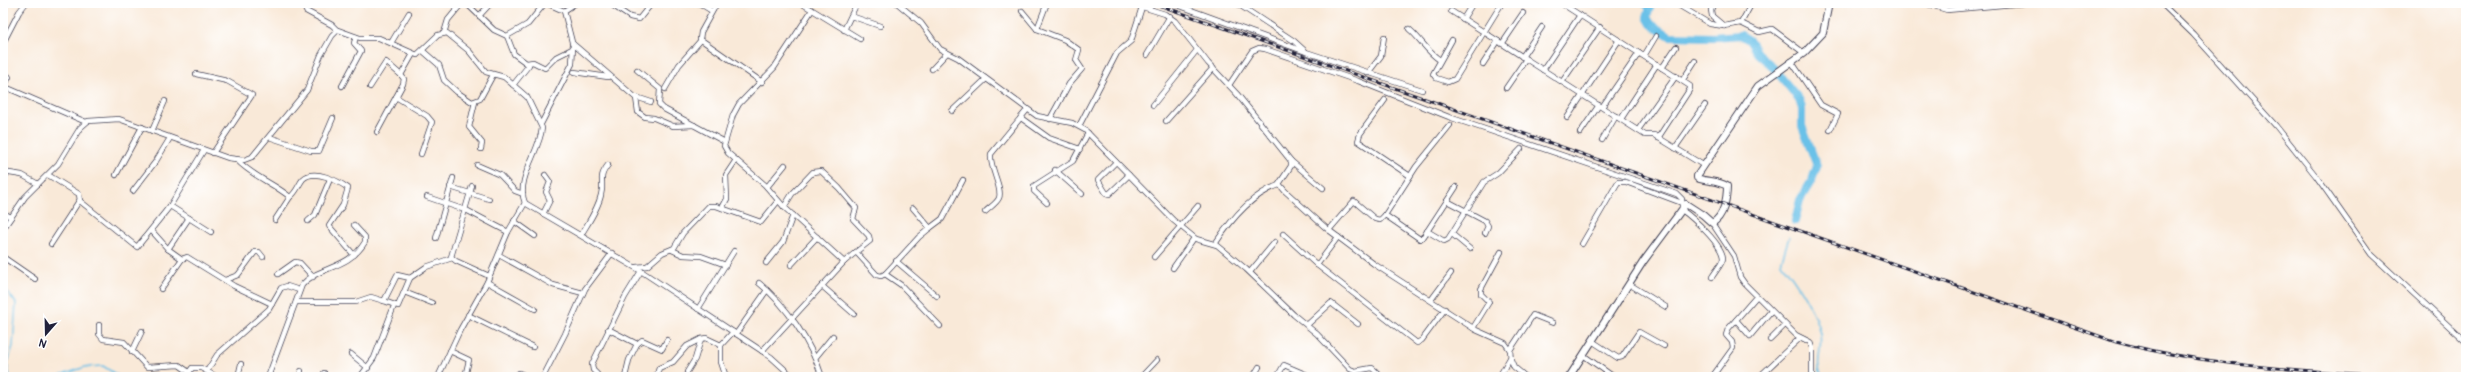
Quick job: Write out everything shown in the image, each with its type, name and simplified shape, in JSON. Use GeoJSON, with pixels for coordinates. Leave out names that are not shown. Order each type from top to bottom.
{"type":"FeatureCollection","features":[{"type":"Feature","properties":{"kind":"street"},"geometry":{"type":"LineString","coordinates":[[3,43],[18,12],[26,3]]}},
{"type":"Feature","properties":{"kind":"street"},"geometry":{"type":"LineString","coordinates":[[302,3],[306,11],[332,25],[337,30],[356,37],[380,38],[413,54],[420,54],[438,35],[444,33],[450,34],[469,51],[486,72],[504,77],[531,101],[541,124]]}},
{"type":"Feature","properties":{"kind":"street"},"geometry":{"type":"LineString","coordinates":[[444,33],[445,24],[462,3]]}},
{"type":"Feature","properties":{"kind":"street"},"geometry":{"type":"LineString","coordinates":[[466,3],[499,34],[507,36],[528,24],[546,3],[564,11]]}},
{"type":"Feature","properties":{"kind":"street"},"geometry":{"type":"LineString","coordinates":[[480,16],[491,3]]}},
{"type":"Feature","properties":{"kind":"street"},"geometry":{"type":"LineString","coordinates":[[564,11],[576,3]]}},
{"type":"Feature","properties":{"kind":"street"},"geometry":{"type":"LineString","coordinates":[[609,3],[630,17],[639,19],[652,3]]}},
{"type":"Feature","properties":{"kind":"street"},"geometry":{"type":"LineString","coordinates":[[699,3],[712,11]]}},
{"type":"Feature","properties":{"kind":"street"},"geometry":{"type":"LineString","coordinates":[[716,3],[700,32],[701,40],[762,82]]}},
{"type":"Feature","properties":{"kind":"street"},"geometry":{"type":"LineString","coordinates":[[801,3],[860,39]]}},
{"type":"Feature","properties":{"kind":"street"},"geometry":{"type":"LineString","coordinates":[[844,30],[857,3]]}},
{"type":"Feature","properties":{"kind":"street"},"geometry":{"type":"LineString","coordinates":[[897,3],[917,19],[936,45],[947,53],[958,58],[1027,110],[1037,116],[1079,126],[1088,133],[1194,238],[1215,244],[1250,272],[1350,369],[1355,371],[1372,368],[1382,377]]}},
{"type":"Feature","properties":{"kind":"street"},"geometry":{"type":"LineString","coordinates":[[1037,29],[1047,3]]}},
{"type":"Feature","properties":{"kind":"street"},"geometry":{"type":"LineString","coordinates":[[1130,3],[1170,16],[1291,161],[1323,188]]}},
{"type":"Feature","properties":{"kind":"street"},"geometry":{"type":"LineString","coordinates":[[1172,3],[1306,52],[1422,90]]}},
{"type":"Feature","properties":{"kind":"street"},"geometry":{"type":"LineString","coordinates":[[1463,19],[1474,3]]}},
{"type":"Feature","properties":{"kind":"street"},"geometry":{"type":"LineString","coordinates":[[1452,40],[1440,60],[1433,76],[1448,82],[1453,81],[1502,3]]}},
{"type":"Feature","properties":{"kind":"street"},"geometry":{"type":"LineString","coordinates":[[1675,3],[1704,22],[1724,26],[1741,23],[1759,32],[1768,29],[1776,31],[1804,52]]}},
{"type":"Feature","properties":{"kind":"street"},"geometry":{"type":"LineString","coordinates":[[1714,3],[1711,10],[1712,16],[1724,26]]}},
{"type":"Feature","properties":{"kind":"street"},"geometry":{"type":"LineString","coordinates":[[1741,23],[1752,3]]}},
{"type":"Feature","properties":{"kind":"street"},"geometry":{"type":"LineString","coordinates":[[1712,223],[1716,221],[1723,210],[1727,198],[1727,186],[1720,182],[1697,178],[1703,165],[1758,86],[1768,76],[1804,52],[1823,33],[1829,3]]}},
{"type":"Feature","properties":{"kind":"street"},"geometry":{"type":"LineString","coordinates":[[1924,3],[1947,10],[2025,3]]}},
{"type":"Feature","properties":{"kind":"street"},"geometry":{"type":"LineString","coordinates":[[2161,3],[2193,34],[2276,126],[2316,176],[2371,254],[2466,342]]}},
{"type":"Feature","properties":{"kind":"street"},"geometry":{"type":"LineString","coordinates":[[1238,4],[1294,41],[1306,52]]}},
{"type":"Feature","properties":{"kind":"street"},"geometry":{"type":"LineString","coordinates":[[1564,4],[1690,86],[1690,89],[1658,138]]}},
{"type":"Feature","properties":{"kind":"street"},"geometry":{"type":"LineString","coordinates":[[1079,126],[1117,53],[1131,41],[1142,7]]}},
{"type":"Feature","properties":{"kind":"street"},"geometry":{"type":"LineString","coordinates":[[812,10],[762,82],[736,109],[725,149],[767,187],[784,207],[844,262]]}},
{"type":"Feature","properties":{"kind":"street"},"geometry":{"type":"LineString","coordinates":[[438,377],[468,315],[490,276],[508,232],[525,203],[523,194],[526,175],[540,137],[541,124],[572,64],[572,43],[564,11]]}},
{"type":"Feature","properties":{"kind":"street"},"geometry":{"type":"LineString","coordinates":[[1022,11],[1037,29],[1065,40],[1079,50],[1076,60],[1082,69],[1069,84],[1050,119]]}},
{"type":"Feature","properties":{"kind":"street"},"geometry":{"type":"LineString","coordinates":[[1451,11],[1645,135],[1658,138],[1703,165]]}},
{"type":"Feature","properties":{"kind":"street"},"geometry":{"type":"LineString","coordinates":[[391,44],[409,13]]}},
{"type":"Feature","properties":{"kind":"street"},"geometry":{"type":"LineString","coordinates":[[1483,64],[1523,13]]}},
{"type":"Feature","properties":{"kind":"street"},"geometry":{"type":"LineString","coordinates":[[1543,70],[1580,15]]}},
{"type":"Feature","properties":{"kind":"street"},"geometry":{"type":"LineString","coordinates":[[851,16],[880,26]]}},
{"type":"Feature","properties":{"kind":"street"},"geometry":{"type":"LineString","coordinates":[[1147,55],[1170,16]]}},
{"type":"Feature","properties":{"kind":"street"},"geometry":{"type":"LineString","coordinates":[[1562,82],[1600,27]]}},
{"type":"Feature","properties":{"kind":"street"},"geometry":{"type":"LineString","coordinates":[[1506,88],[1542,28]]}},
{"type":"Feature","properties":{"kind":"street"},"geometry":{"type":"LineString","coordinates":[[1409,29],[1422,40],[1431,54],[1440,60]]}},
{"type":"Feature","properties":{"kind":"street"},"geometry":{"type":"LineString","coordinates":[[3,71],[9,76],[4,86],[86,122],[114,118],[204,150],[238,160],[252,157],[310,85],[321,55],[337,30]]}},
{"type":"Feature","properties":{"kind":"street"},"geometry":{"type":"LineString","coordinates":[[507,36],[514,54],[527,63],[533,62],[545,68],[556,56],[572,49]]}},
{"type":"Feature","properties":{"kind":"street"},"geometry":{"type":"LineString","coordinates":[[1580,133],[1656,36]]}},
{"type":"Feature","properties":{"kind":"street"},"geometry":{"type":"LineString","coordinates":[[342,86],[361,50],[354,43],[356,37]]}},
{"type":"Feature","properties":{"kind":"street"},"geometry":{"type":"LineString","coordinates":[[1368,73],[1382,56],[1384,37]]}},
{"type":"Feature","properties":{"kind":"street"},"geometry":{"type":"LineString","coordinates":[[665,89],[679,64],[701,40]]}},
{"type":"Feature","properties":{"kind":"street"},"geometry":{"type":"LineString","coordinates":[[1567,118],[1619,40]]}},
{"type":"Feature","properties":{"kind":"street"},"geometry":{"type":"LineString","coordinates":[[572,43],[609,77],[636,97],[651,102]]}},
{"type":"Feature","properties":{"kind":"street"},"geometry":{"type":"LineString","coordinates":[[1662,68],[1676,47]]}},
{"type":"Feature","properties":{"kind":"street"},"geometry":{"type":"LineString","coordinates":[[1229,85],[1252,51],[1259,48],[1266,49],[1358,81],[1449,117],[1677,194],[1682,203],[1682,210],[1705,230],[1722,254],[1722,260],[1712,277]]}},
{"type":"Feature","properties":{"kind":"street"},"geometry":{"type":"LineString","coordinates":[[1154,105],[1197,50]]}},
{"type":"Feature","properties":{"kind":"street"},"geometry":{"type":"LineString","coordinates":[[423,51],[438,65],[444,80],[462,96],[475,102]]}},
{"type":"Feature","properties":{"kind":"street"},"geometry":{"type":"LineString","coordinates":[[932,69],[947,53]]}},
{"type":"Feature","properties":{"kind":"street"},"geometry":{"type":"LineString","coordinates":[[401,74],[413,54]]}},
{"type":"Feature","properties":{"kind":"street"},"geometry":{"type":"LineString","coordinates":[[1682,81],[1696,61]]}},
{"type":"Feature","properties":{"kind":"street"},"geometry":{"type":"LineString","coordinates":[[1790,61],[1821,105],[1838,114],[1830,130]]}},
{"type":"Feature","properties":{"kind":"street"},"geometry":{"type":"LineString","coordinates":[[370,87],[386,62],[401,74],[404,81],[377,132]]}},
{"type":"Feature","properties":{"kind":"street"},"geometry":{"type":"LineString","coordinates":[[513,85],[528,69],[527,63]]}},
{"type":"Feature","properties":{"kind":"street"},"geometry":{"type":"LineString","coordinates":[[1602,140],[1657,64]]}},
{"type":"Feature","properties":{"kind":"street"},"geometry":{"type":"LineString","coordinates":[[1166,121],[1213,68]]}},
{"type":"Feature","properties":{"kind":"street"},"geometry":{"type":"LineString","coordinates":[[637,70],[660,89],[661,106],[726,142]]}},
{"type":"Feature","properties":{"kind":"street"},"geometry":{"type":"LineString","coordinates":[[574,72],[609,77]]}},
{"type":"Feature","properties":{"kind":"street"},"geometry":{"type":"LineString","coordinates":[[196,74],[226,81],[252,95],[213,153]]}},
{"type":"Feature","properties":{"kind":"street"},"geometry":{"type":"LineString","coordinates":[[482,149],[482,143],[469,127],[475,102],[482,96],[493,75]]}},
{"type":"Feature","properties":{"kind":"street"},"geometry":{"type":"LineString","coordinates":[[1638,130],[1676,76]]}},
{"type":"Feature","properties":{"kind":"street"},"geometry":{"type":"LineString","coordinates":[[952,111],[986,79]]}},
{"type":"Feature","properties":{"kind":"street"},"geometry":{"type":"LineString","coordinates":[[396,97],[427,116],[432,122],[421,154]]}},
{"type":"Feature","properties":{"kind":"street"},"geometry":{"type":"LineString","coordinates":[[636,97],[638,112],[645,117],[654,118],[673,126],[694,125]]}},
{"type":"Feature","properties":{"kind":"street"},"geometry":{"type":"LineString","coordinates":[[1385,100],[1360,134],[1358,141],[1410,176]]}},
{"type":"Feature","properties":{"kind":"street"},"geometry":{"type":"LineString","coordinates":[[152,131],[165,101]]}},
{"type":"Feature","properties":{"kind":"street"},"geometry":{"type":"LineString","coordinates":[[1675,148],[1705,105]]}},
{"type":"Feature","properties":{"kind":"street"},"geometry":{"type":"LineString","coordinates":[[985,212],[998,200],[1000,194],[991,162],[991,154],[1027,110]]}},
{"type":"Feature","properties":{"kind":"street"},"geometry":{"type":"LineString","coordinates":[[269,137],[319,151],[333,118]]}},
{"type":"Feature","properties":{"kind":"street"},"geometry":{"type":"LineString","coordinates":[[1021,118],[1050,138],[1080,149]]}},
{"type":"Feature","properties":{"kind":"street"},"geometry":{"type":"LineString","coordinates":[[3,229],[25,197],[48,175],[86,122]]}},
{"type":"Feature","properties":{"kind":"street"},"geometry":{"type":"LineString","coordinates":[[1329,230],[1352,201],[1358,202],[1377,220],[1385,215],[1410,176],[1450,125]]}},
{"type":"Feature","properties":{"kind":"street"},"geometry":{"type":"LineString","coordinates":[[116,175],[142,127]]}},
{"type":"Feature","properties":{"kind":"street"},"geometry":{"type":"LineString","coordinates":[[1047,203],[1036,193],[1034,188],[1036,184],[1055,170],[1073,160],[1088,133]]}},
{"type":"Feature","properties":{"kind":"street"},"geometry":{"type":"LineString","coordinates":[[133,191],[156,161],[170,138]]}},
{"type":"Feature","properties":{"kind":"street"},"geometry":{"type":"LineString","coordinates":[[1427,231],[1444,241],[1452,234],[1484,182],[1498,173],[1522,149]]}},
{"type":"Feature","properties":{"kind":"street"},"geometry":{"type":"LineString","coordinates":[[79,201],[136,247],[170,206],[204,150]]}},
{"type":"Feature","properties":{"kind":"street"},"geometry":{"type":"LineString","coordinates":[[238,160],[247,170],[273,184],[290,197]]}},
{"type":"Feature","properties":{"kind":"street"},"geometry":{"type":"LineString","coordinates":[[722,208],[727,199],[726,175],[736,160]]}},
{"type":"Feature","properties":{"kind":"street"},"geometry":{"type":"LineString","coordinates":[[1215,244],[1234,217],[1265,191],[1279,185],[1291,166],[1291,161]]}},
{"type":"Feature","properties":{"kind":"street"},"geometry":{"type":"LineString","coordinates":[[1116,162],[1098,180],[1106,193],[1110,194],[1129,175]]}},
{"type":"Feature","properties":{"kind":"street"},"geometry":{"type":"LineString","coordinates":[[477,165],[500,175],[515,191],[523,194]]}},
{"type":"Feature","properties":{"kind":"street"},"geometry":{"type":"LineString","coordinates":[[581,235],[600,199],[602,190],[601,176],[608,165]]}},
{"type":"Feature","properties":{"kind":"street"},"geometry":{"type":"LineString","coordinates":[[767,187],[785,165]]}},
{"type":"Feature","properties":{"kind":"street"},"geometry":{"type":"LineString","coordinates":[[1055,170],[1082,194]]}},
{"type":"Feature","properties":{"kind":"street"},"geometry":{"type":"LineString","coordinates":[[762,351],[844,262],[870,240],[869,236],[853,219],[856,208],[839,188],[821,171],[813,172],[792,194],[784,207]]}},
{"type":"Feature","properties":{"kind":"street"},"geometry":{"type":"LineString","coordinates":[[3,172],[22,175],[38,184]]}},
{"type":"Feature","properties":{"kind":"street"},"geometry":{"type":"LineString","coordinates":[[48,175],[79,194],[79,201],[51,244]]}},
{"type":"Feature","properties":{"kind":"street"},"geometry":{"type":"LineString","coordinates":[[543,214],[550,200],[546,192],[550,182],[545,175]]}},
{"type":"Feature","properties":{"kind":"street"},"geometry":{"type":"LineString","coordinates":[[275,220],[290,197],[308,176],[320,176],[347,186],[349,191],[329,226],[354,255]]}},
{"type":"Feature","properties":{"kind":"street"},"geometry":{"type":"LineString","coordinates":[[436,238],[453,178]]}},
{"type":"Feature","properties":{"kind":"street"},"geometry":{"type":"LineString","coordinates":[[308,222],[315,215],[330,179]]}},
{"type":"Feature","properties":{"kind":"street"},"geometry":{"type":"LineString","coordinates":[[856,252],[877,275],[881,276],[884,274],[930,228],[942,219],[963,180]]}},
{"type":"Feature","properties":{"kind":"street"},"geometry":{"type":"LineString","coordinates":[[1582,244],[1618,182],[1626,182],[1682,203]]}},
{"type":"Feature","properties":{"kind":"street"},"geometry":{"type":"LineString","coordinates":[[1279,185],[1329,230],[1374,264],[1473,328],[1505,343],[1510,350]]}},
{"type":"Feature","properties":{"kind":"street"},"geometry":{"type":"LineString","coordinates":[[452,258],[452,252],[472,186]]}},
{"type":"Feature","properties":{"kind":"street"},"geometry":{"type":"LineString","coordinates":[[450,187],[489,199]]}},
{"type":"Feature","properties":{"kind":"street"},"geometry":{"type":"LineString","coordinates":[[1385,215],[1418,239],[1422,238],[1456,187]]}},
{"type":"Feature","properties":{"kind":"street"},"geometry":{"type":"LineString","coordinates":[[427,197],[465,210],[508,232]]}},
{"type":"Feature","properties":{"kind":"street"},"geometry":{"type":"LineString","coordinates":[[635,267],[647,266],[662,253],[672,250],[683,233],[709,206],[722,208],[760,222],[778,201]]}},
{"type":"Feature","properties":{"kind":"street"},"geometry":{"type":"LineString","coordinates":[[1447,201],[1485,221],[1488,226],[1485,233]]}},
{"type":"Feature","properties":{"kind":"street"},"geometry":{"type":"LineString","coordinates":[[525,203],[635,267],[762,351],[793,377]]}},
{"type":"Feature","properties":{"kind":"street"},"geometry":{"type":"LineString","coordinates":[[1569,377],[1629,284],[1686,204],[1703,214],[1712,223],[1734,256],[1740,277],[1756,297],[1800,338],[1810,342],[1812,348],[1812,377]]}},
{"type":"Feature","properties":{"kind":"street"},"geometry":{"type":"LineString","coordinates":[[170,206],[211,232]]}},
{"type":"Feature","properties":{"kind":"street"},"geometry":{"type":"LineString","coordinates":[[1154,257],[1198,206]]}},
{"type":"Feature","properties":{"kind":"street"},"geometry":{"type":"LineString","coordinates":[[913,208],[930,228]]}},
{"type":"Feature","properties":{"kind":"street"},"geometry":{"type":"LineString","coordinates":[[3,213],[11,217]]}},
{"type":"Feature","properties":{"kind":"street"},"geometry":{"type":"LineString","coordinates":[[766,263],[783,242],[793,215]]}},
{"type":"Feature","properties":{"kind":"street"},"geometry":{"type":"LineString","coordinates":[[168,249],[188,218]]}},
{"type":"Feature","properties":{"kind":"street"},"geometry":{"type":"LineString","coordinates":[[514,222],[535,236]]}},
{"type":"Feature","properties":{"kind":"street"},"geometry":{"type":"LineString","coordinates":[[268,377],[282,332],[304,283],[313,277],[342,264],[354,255],[366,239],[354,225]]}},
{"type":"Feature","properties":{"kind":"street"},"geometry":{"type":"LineString","coordinates":[[151,230],[168,249],[182,259]]}},
{"type":"Feature","properties":{"kind":"street"},"geometry":{"type":"LineString","coordinates":[[1283,234],[1317,265],[1416,342],[1422,340],[1445,309]]}},
{"type":"Feature","properties":{"kind":"street"},"geometry":{"type":"LineString","coordinates":[[1452,234],[1470,249]]}},
{"type":"Feature","properties":{"kind":"street"},"geometry":{"type":"LineString","coordinates":[[791,265],[817,237]]}},
{"type":"Feature","properties":{"kind":"street"},"geometry":{"type":"LineString","coordinates":[[1317,265],[1338,237]]}},
{"type":"Feature","properties":{"kind":"street"},"geometry":{"type":"LineString","coordinates":[[1173,268],[1194,238]]}},
{"type":"Feature","properties":{"kind":"street"},"geometry":{"type":"LineString","coordinates":[[1250,272],[1275,242]]}},
{"type":"Feature","properties":{"kind":"street"},"geometry":{"type":"LineString","coordinates":[[672,250],[683,255],[702,256],[726,265]]}},
{"type":"Feature","properties":{"kind":"street"},"geometry":{"type":"LineString","coordinates":[[225,280],[238,275],[256,251],[263,257]]}},
{"type":"Feature","properties":{"kind":"street"},"geometry":{"type":"LineString","coordinates":[[698,309],[734,252]]}},
{"type":"Feature","properties":{"kind":"street"},"geometry":{"type":"LineString","coordinates":[[1473,328],[1489,302],[1481,294],[1481,289],[1501,252]]}},
{"type":"Feature","properties":{"kind":"street"},"geometry":{"type":"LineString","coordinates":[[543,377],[565,334],[582,293],[612,253]]}},
{"type":"Feature","properties":{"kind":"street"},"geometry":{"type":"LineString","coordinates":[[499,255],[553,285],[582,293]]}},
{"type":"Feature","properties":{"kind":"street"},"geometry":{"type":"LineString","coordinates":[[3,257],[34,279]]}},
{"type":"Feature","properties":{"kind":"street"},"geometry":{"type":"LineString","coordinates":[[161,289],[185,257],[190,258],[225,280],[272,304]]}},
{"type":"Feature","properties":{"kind":"street"},"geometry":{"type":"LineString","coordinates":[[296,302],[356,302],[371,297],[394,306],[400,304],[410,278],[426,267],[452,258],[490,276]]}},
{"type":"Feature","properties":{"kind":"street"},"geometry":{"type":"LineString","coordinates":[[896,261],[937,296]]}},
{"type":"Feature","properties":{"kind":"street"},"geometry":{"type":"LineString","coordinates":[[278,274],[292,263],[298,262],[313,277]]}},
{"type":"Feature","properties":{"kind":"street"},"geometry":{"type":"LineString","coordinates":[[597,374],[593,370],[592,364],[624,297],[641,271]]}},
{"type":"Feature","properties":{"kind":"street"},"geometry":{"type":"LineString","coordinates":[[1431,300],[1451,273]]}},
{"type":"Feature","properties":{"kind":"street"},"geometry":{"type":"LineString","coordinates":[[884,274],[910,294],[940,326]]}},
{"type":"Feature","properties":{"kind":"street"},"geometry":{"type":"LineString","coordinates":[[384,301],[395,276],[399,275],[410,278]]}},
{"type":"Feature","properties":{"kind":"street"},"geometry":{"type":"LineString","coordinates":[[487,282],[535,309]]}},
{"type":"Feature","properties":{"kind":"street"},"geometry":{"type":"LineString","coordinates":[[759,283],[778,299],[792,319],[815,358],[822,377]]}},
{"type":"Feature","properties":{"kind":"street"},"geometry":{"type":"LineString","coordinates":[[1629,284],[1666,307]]}},
{"type":"Feature","properties":{"kind":"street"},"geometry":{"type":"LineString","coordinates":[[207,371],[217,355],[272,304],[284,286],[300,290]]}},
{"type":"Feature","properties":{"kind":"street"},"geometry":{"type":"LineString","coordinates":[[822,286],[854,314]]}},
{"type":"Feature","properties":{"kind":"street"},"geometry":{"type":"LineString","coordinates":[[726,377],[721,362],[722,345],[734,333],[767,290]]}},
{"type":"Feature","properties":{"kind":"street"},"geometry":{"type":"LineString","coordinates":[[404,292],[432,303]]}},
{"type":"Feature","properties":{"kind":"street"},"geometry":{"type":"LineString","coordinates":[[1712,377],[1733,348],[1727,332],[1756,297]]}},
{"type":"Feature","properties":{"kind":"street"},"geometry":{"type":"LineString","coordinates":[[1307,326],[1331,303],[1358,324]]}},
{"type":"Feature","properties":{"kind":"street"},"geometry":{"type":"LineString","coordinates":[[360,377],[374,358],[394,306]]}},
{"type":"Feature","properties":{"kind":"street"},"geometry":{"type":"LineString","coordinates":[[1736,320],[1750,336],[1772,311]]}},
{"type":"Feature","properties":{"kind":"street"},"geometry":{"type":"LineString","coordinates":[[468,315],[533,347]]}},
{"type":"Feature","properties":{"kind":"street"},"geometry":{"type":"LineString","coordinates":[[1526,377],[1514,367],[1510,357],[1510,350],[1533,316],[1552,323]]}},
{"type":"Feature","properties":{"kind":"street"},"geometry":{"type":"LineString","coordinates":[[99,324],[99,334],[103,339],[124,342],[147,367],[179,365],[189,372]]}},
{"type":"Feature","properties":{"kind":"street"},"geometry":{"type":"LineString","coordinates":[[1770,340],[1785,325]]}},
{"type":"Feature","properties":{"kind":"street"},"geometry":{"type":"LineString","coordinates":[[608,330],[637,344]]}},
{"type":"Feature","properties":{"kind":"street"},"geometry":{"type":"LineString","coordinates":[[132,352],[142,331]]}},
{"type":"Feature","properties":{"kind":"street"},"geometry":{"type":"LineString","coordinates":[[1592,341],[1618,358],[1622,357],[1639,332],[1644,333],[1664,346]]}},
{"type":"Feature","properties":{"kind":"street"},"geometry":{"type":"LineString","coordinates":[[815,358],[833,336]]}},
{"type":"Feature","properties":{"kind":"street"},"geometry":{"type":"LineString","coordinates":[[656,377],[659,368],[673,362],[688,346],[701,339],[706,338],[722,345]]}},
{"type":"Feature","properties":{"kind":"street"},"geometry":{"type":"LineString","coordinates":[[1759,377],[1800,338]]}},
{"type":"Feature","properties":{"kind":"street"},"geometry":{"type":"LineString","coordinates":[[687,372],[695,359],[701,339]]}},
{"type":"Feature","properties":{"kind":"street"},"geometry":{"type":"LineString","coordinates":[[625,377],[629,360],[637,344],[642,340],[662,349],[668,340]]}},
{"type":"Feature","properties":{"kind":"street"},"geometry":{"type":"LineString","coordinates":[[450,351],[469,360],[465,377]]}},
{"type":"Feature","properties":{"kind":"street"},"geometry":{"type":"LineString","coordinates":[[351,354],[368,368]]}},
{"type":"Feature","properties":{"kind":"street"},"geometry":{"type":"LineString","coordinates":[[1583,355],[1614,377]]}},
{"type":"Feature","properties":{"kind":"street"},"geometry":{"type":"LineString","coordinates":[[1499,377],[1510,357]]}},
{"type":"Feature","properties":{"kind":"street"},"geometry":{"type":"LineString","coordinates":[[1141,377],[1157,360]]}},
{"type":"Feature","properties":{"kind":"street"},"geometry":{"type":"LineString","coordinates":[[238,377],[241,364]]}},
{"type":"Feature","properties":{"kind":"street"},"geometry":{"type":"LineString","coordinates":[[1277,377],[1284,365],[1312,377]]}},
{"type":"Feature","properties":{"kind":"street"},"geometry":{"type":"LineString","coordinates":[[186,377],[189,372],[197,367],[217,377]]}},
{"type":"Feature","properties":{"kind":"street"},"geometry":{"type":"LineString","coordinates":[[1253,377],[1259,367]]}},
{"type":"Feature","properties":{"kind":"street"},"geometry":{"type":"LineString","coordinates":[[299,377],[301,371]]}},
{"type":"Feature","properties":{"kind":"street"},"geometry":{"type":"LineString","coordinates":[[516,377],[519,373],[529,377]]}},
{"type":"Feature","properties":{"kind":"waterway"},"geometry":{"type":"LineString","coordinates":[[1644,3],[1650,7],[1647,17],[1651,24],[1670,36],[1713,37],[1741,35],[1749,40],[1757,53],[1771,65],[1799,99],[1802,108],[1802,126],[1817,166],[1812,180],[1800,200],[1795,221]]}},
{"type":"Feature","properties":{"kind":"waterway"},"geometry":{"type":"LineString","coordinates":[[1789,237],[1781,263],[1805,297],[1818,325],[1821,340],[1819,366],[1822,377]]}},
{"type":"Feature","properties":{"kind":"waterway"},"geometry":{"type":"LineString","coordinates":[[3,286],[16,303],[13,346],[7,365],[10,377]]}},
{"type":"Feature","properties":{"kind":"waterway"},"geometry":{"type":"LineString","coordinates":[[57,377],[85,367],[103,366],[120,377]]}},
{"type":"Feature","properties":{"kind":"railway"},"geometry":{"type":"LineString","coordinates":[[1153,3],[2116,342],[2188,357],[2261,367],[2408,377]]}}]}
